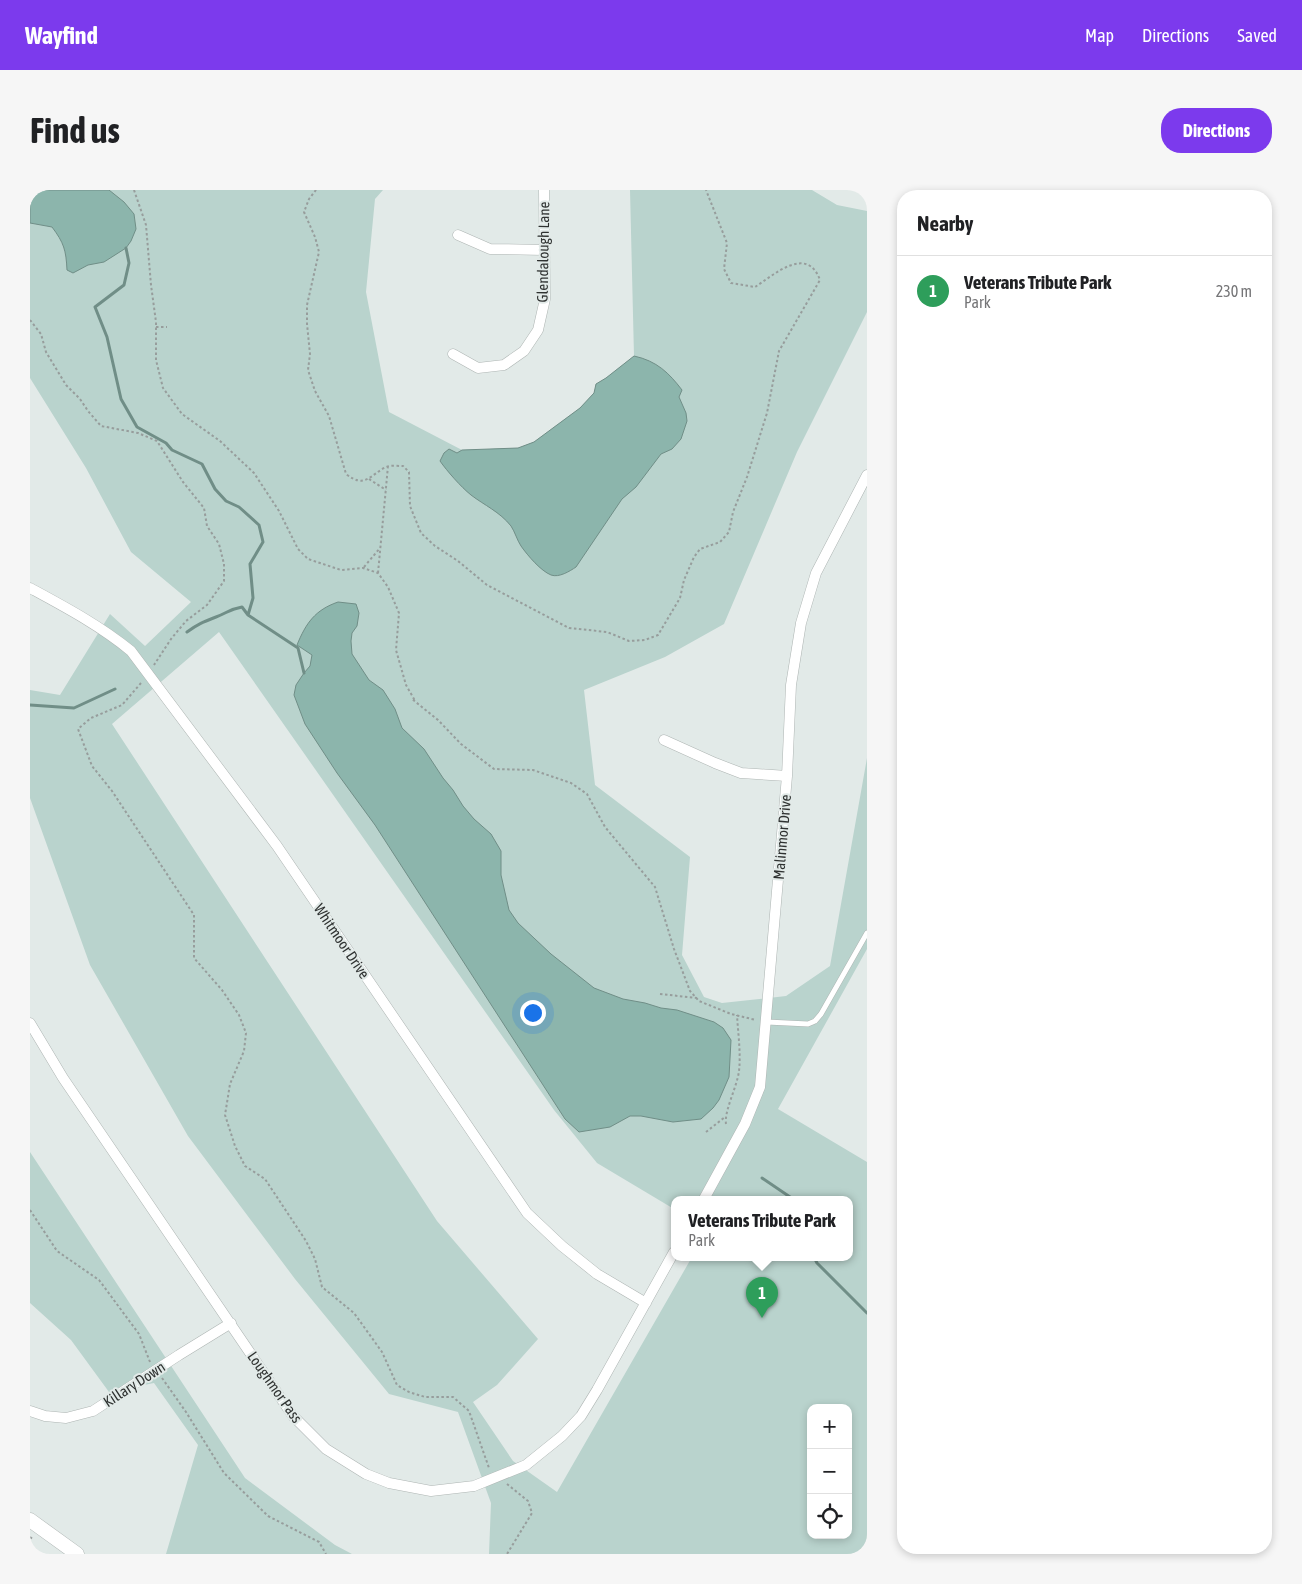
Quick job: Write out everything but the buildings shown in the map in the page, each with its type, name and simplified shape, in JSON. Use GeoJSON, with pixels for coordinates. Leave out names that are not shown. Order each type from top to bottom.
{"type":"FeatureCollection","features":[{"type":"Feature","properties":{"kind":"main road"},"geometry":{"type":"LineString","coordinates":[[30,1520],[78,1554]]}},
{"type":"Feature","properties":{"kind":"street","name":"Glendalough Lane"},"geometry":{"type":"LineString","coordinates":[[454,354],[478,368],[504,365],[524,351],[538,330],[545,299],[544,190]]}},
{"type":"Feature","properties":{"kind":"street"},"geometry":{"type":"LineString","coordinates":[[458,235],[490,248],[544,250]]}},
{"type":"Feature","properties":{"kind":"street","name":"Malinmor Drive"},"geometry":{"type":"LineString","coordinates":[[706,1196],[745,1124],[760,1087],[787,776],[791,685],[801,623],[816,572],[867,475]]}},
{"type":"Feature","properties":{"kind":"street","name":"Whitmoor Drive"},"geometry":{"type":"LineString","coordinates":[[30,588],[109,633],[131,651],[277,846],[527,1213],[562,1246],[597,1274],[646,1303]]}},
{"type":"Feature","properties":{"kind":"street"},"geometry":{"type":"LineString","coordinates":[[664,740],[715,763],[742,772],[787,776]]}},
{"type":"Feature","properties":{"kind":"street","name":"Loughmor Pass"},"geometry":{"type":"LineString","coordinates":[[30,1023],[63,1078],[293,1416],[326,1450],[366,1474],[389,1483],[432,1492],[474,1486],[526,1466],[572,1427],[597,1390],[646,1303]]}},
{"type":"Feature","properties":{"kind":"street"},"geometry":{"type":"LineString","coordinates":[[646,1303],[671,1257]]}},
{"type":"Feature","properties":{"kind":"street","name":"Killary Down"},"geometry":{"type":"LineString","coordinates":[[30,1411],[45,1416],[66,1418],[93,1412],[231,1323]]}},
{"type":"Feature","properties":{"kind":"lane"},"geometry":{"type":"LineString","coordinates":[[766,1022],[803,1024],[815,1020],[821,1014],[867,933]]}},
{"type":"Feature","properties":{"kind":"path"},"geometry":{"type":"LineString","coordinates":[[134,190],[146,225],[156,327],[156,360],[163,388],[182,414],[220,441],[254,473],[279,511],[298,549],[308,559],[341,570],[363,568],[378,573],[388,587],[399,613],[396,650],[406,684],[414,699],[412,699],[438,720],[461,744],[494,769],[533,770],[571,783],[587,794],[605,827],[655,887],[674,949],[690,990],[699,1001],[737,1015],[766,1022]]}},
{"type":"Feature","properties":{"kind":"path"},"geometry":{"type":"LineString","coordinates":[[316,190],[309,199],[304,212],[318,252],[307,305],[310,354],[308,370],[315,391],[329,416],[346,474],[353,479],[363,481],[388,466],[403,466],[409,472],[410,506],[422,533],[435,546],[458,561],[487,585],[569,628],[607,632],[629,641],[645,640],[658,635],[680,598],[684,580],[694,557],[700,549],[720,542],[729,532],[733,512],[747,477],[767,413],[779,351],[820,280],[816,271],[810,265],[801,263],[790,265],[754,287],[731,283],[724,269],[727,243],[706,190]]}},
{"type":"Feature","properties":{"kind":"path"},"geometry":{"type":"LineString","coordinates":[[30,320],[40,334],[46,352],[66,386],[80,399],[102,426],[138,433],[157,442],[183,482],[204,508],[207,526],[220,544],[224,564],[224,581],[207,605],[186,621],[171,639],[148,674],[122,705],[91,718],[78,729],[92,766],[112,792],[194,915],[194,958],[222,990],[239,1015],[246,1033],[244,1051],[230,1084],[224,1115],[235,1146],[246,1166],[264,1180],[306,1241],[315,1259],[322,1287],[354,1313],[382,1352],[397,1384],[409,1392],[425,1397],[453,1396],[469,1411],[490,1472],[528,1501],[532,1513],[508,1554]]}},
{"type":"Feature","properties":{"kind":"path"},"geometry":{"type":"LineString","coordinates":[[156,327],[167,327]]}},
{"type":"Feature","properties":{"kind":"path"},"geometry":{"type":"LineString","coordinates":[[378,573],[388,466]]}},
{"type":"Feature","properties":{"kind":"path"},"geometry":{"type":"LineString","coordinates":[[369,479],[386,490]]}},
{"type":"Feature","properties":{"kind":"path"},"geometry":{"type":"LineString","coordinates":[[363,568],[380,548]]}},
{"type":"Feature","properties":{"kind":"path"},"geometry":{"type":"LineString","coordinates":[[660,994],[697,998]]}},
{"type":"Feature","properties":{"kind":"path"},"geometry":{"type":"LineString","coordinates":[[726,1124],[725,1117],[734,1093],[739,1070],[737,1015]]}},
{"type":"Feature","properties":{"kind":"path"},"geometry":{"type":"LineString","coordinates":[[706,1132],[725,1117]]}},
{"type":"Feature","properties":{"kind":"path"},"geometry":{"type":"LineString","coordinates":[[30,1210],[57,1251],[99,1280],[139,1334],[148,1358],[186,1412],[224,1473],[268,1516],[319,1542],[326,1554]]}},
{"type":"Feature","properties":{"kind":"shaded area"},"geometry":{"type":"Polygon","coordinates":[[[30,190],[383,190],[375,199],[366,292],[389,412],[462,450],[518,448],[534,442],[580,408],[594,393],[596,384],[634,356],[630,190],[812,190],[837,205],[867,211],[867,312],[797,452],[724,624],[665,657],[584,690],[595,785],[690,857],[682,955],[704,997],[722,1003],[786,996],[830,966],[867,758],[867,949],[778,1109],[867,1162],[867,1554],[489,1554],[491,1503],[458,1412],[389,1394],[295,1279],[188,1136],[90,965],[30,798],[30,690],[60,695],[110,614],[145,646],[191,602],[131,552],[86,468],[30,378],[30,190]],[[219,632],[112,724],[437,1221],[538,1339],[497,1385],[473,1402],[513,1461],[557,1492],[690,1261],[853,1261],[853,1196],[671,1196],[671,1207],[597,1163],[554,1110],[219,632]]]}},
{"type":"Feature","properties":{"kind":"shaded area"},"geometry":{"type":"Polygon","coordinates":[[[30,190],[109,190],[124,202],[134,214],[136,229],[131,241],[126,248],[104,262],[88,265],[73,273],[67,270],[64,247],[52,227],[30,223],[30,190]]]}},
{"type":"Feature","properties":{"kind":"shaded area"},"geometry":{"type":"Polygon","coordinates":[[[634,356],[662,368],[682,390],[679,397],[686,413],[687,421],[681,439],[672,449],[661,454],[636,487],[622,499],[576,567],[561,575],[551,575],[539,567],[527,554],[507,521],[467,492],[440,461],[444,453],[449,449],[457,453],[462,450],[518,448],[534,442],[580,408],[594,393],[596,384],[634,356]]]}},
{"type":"Feature","properties":{"kind":"shaded area"},"geometry":{"type":"Polygon","coordinates":[[[338,602],[356,604],[359,613],[357,626],[352,633],[352,654],[369,680],[383,690],[395,709],[402,728],[424,749],[463,806],[491,834],[501,851],[501,875],[509,910],[518,923],[551,954],[594,988],[623,999],[677,1010],[714,1022],[723,1028],[731,1040],[729,1077],[719,1100],[701,1119],[673,1122],[641,1116],[630,1116],[610,1127],[579,1132],[565,1119],[375,825],[337,773],[305,724],[294,695],[296,685],[310,666],[312,655],[297,645],[312,618],[323,609],[338,602]]]}},
{"type":"Feature","properties":{"kind":"shaded area"},"geometry":{"type":"Polygon","coordinates":[[[30,1152],[245,1478],[335,1545],[352,1554],[166,1554],[198,1445],[154,1383],[109,1392],[71,1340],[30,1303],[30,1152]]]}},
{"type":"Feature","properties":{"kind":"waterway"},"geometry":{"type":"LineString","coordinates":[[126,248],[129,263],[124,285],[95,307],[107,337],[121,399],[137,427],[166,443],[172,450],[202,464],[215,489],[226,501],[239,507],[259,525],[263,542],[250,564],[253,598],[248,615]]}},
{"type":"Feature","properties":{"kind":"waterway"},"geometry":{"type":"LineString","coordinates":[[187,632],[204,622],[242,607],[248,615],[298,648],[304,673]]}},
{"type":"Feature","properties":{"kind":"waterway"},"geometry":{"type":"LineString","coordinates":[[30,705],[74,708],[115,689]]}},
{"type":"Feature","properties":{"kind":"waterway"},"geometry":{"type":"LineString","coordinates":[[762,1178],[789,1196]]}},
{"type":"Feature","properties":{"kind":"waterway"},"geometry":{"type":"LineString","coordinates":[[816,1261],[867,1313]]}},
{"type":"Feature","properties":{"kind":"place","name":"Veterans Tribute Park"},"geometry":{"type":"Point","coordinates":[762,1318]}}]}
